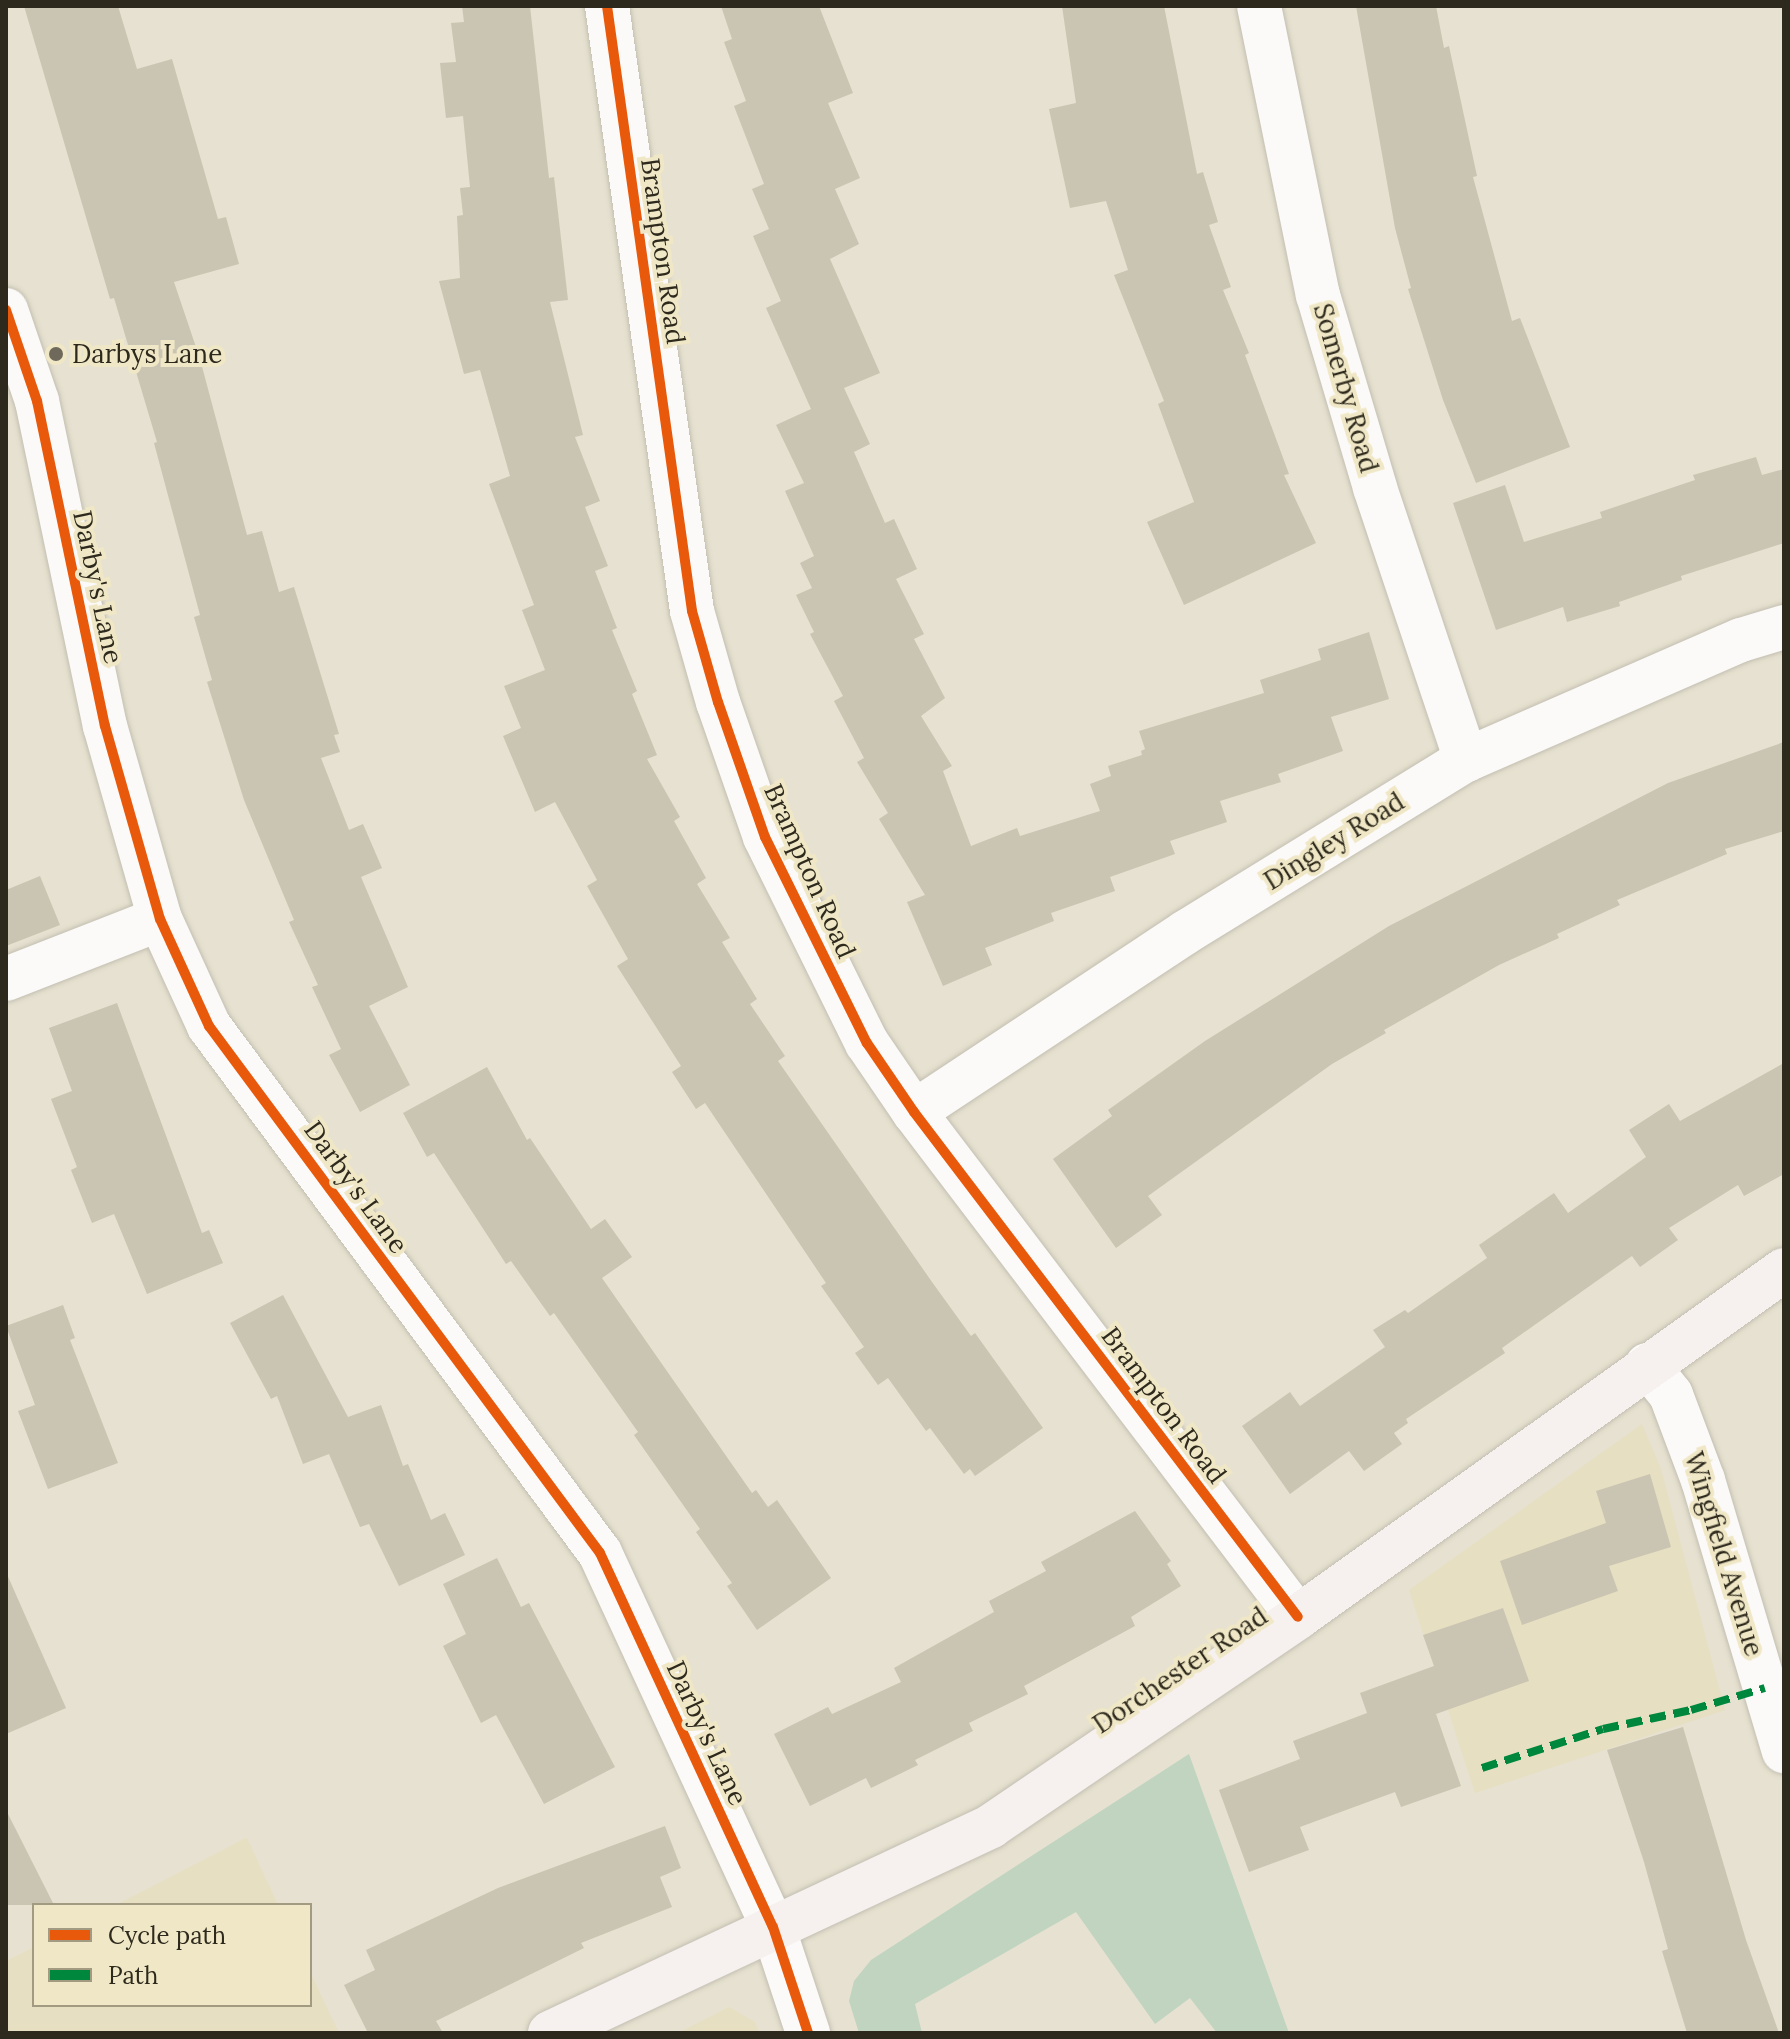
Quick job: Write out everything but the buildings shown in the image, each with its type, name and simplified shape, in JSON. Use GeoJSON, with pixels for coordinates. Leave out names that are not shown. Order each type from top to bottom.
{"type":"FeatureCollection","features":[{"type":"Feature","properties":{"kind":"street","name":"Brampton Road"},"geometry":{"type":"LineString","coordinates":[[607,6],[651,329],[697,626],[765,837],[867,1043],[914,1112],[1298,1617]]}},
{"type":"Feature","properties":{"kind":"street","name":"Somerby Road"},"geometry":{"type":"LineString","coordinates":[[1259,6],[1318,295],[1375,488],[1466,760]]}},
{"type":"Feature","properties":{"kind":"street","name":"Darby's Lane"},"geometry":{"type":"LineString","coordinates":[[6,310],[37,401],[105,726],[160,919],[209,1026],[600,1553],[773,1927],[808,2033]]}},
{"type":"Feature","properties":{"kind":"street","name":"Dingley Road"},"geometry":{"type":"LineString","coordinates":[[914,1112],[1186,932],[1466,760],[1741,640],[1784,627]]}},
{"type":"Feature","properties":{"kind":"street"},"geometry":{"type":"LineString","coordinates":[[6,979],[160,919]]}},
{"type":"Feature","properties":{"kind":"street","name":"Dorchester Road"},"geometry":{"type":"LineString","coordinates":[[550,2033],[991,1826],[1298,1617],[1784,1270]]}},
{"type":"Feature","properties":{"kind":"street","name":"Wingfield Avenue"},"geometry":{"type":"LineString","coordinates":[[1647,1365],[1671,1395],[1703,1480],[1784,1751]]}},
{"type":"Feature","properties":{"kind":"shaded area"},"geometry":{"type":"Polygon","coordinates":[[[1642,1424],[1661,1469],[1725,1710],[1475,1793],[1409,1590],[1642,1424]]]}},
{"type":"Feature","properties":{"kind":"shaded area"},"geometry":{"type":"Polygon","coordinates":[[[246,1838],[277,1903],[120,1903],[246,1838]]]}},
{"type":"Feature","properties":{"kind":"shaded area"},"geometry":{"type":"Polygon","coordinates":[[[32,1948],[32,2007],[312,2007],[312,1976],[339,2033],[6,2033],[6,1961],[32,1948]]]}},
{"type":"Feature","properties":{"kind":"shaded area"},"geometry":{"type":"Polygon","coordinates":[[[729,2007],[755,2022],[759,2033],[678,2033],[729,2007]]]}},
{"type":"Feature","properties":{"kind":"green space"},"geometry":{"type":"Polygon","coordinates":[[[1189,1754],[1289,2033],[1217,2033],[1190,1998],[1155,2024],[1076,1912],[915,2004],[922,2033],[859,2033],[849,2001],[854,1981],[871,1960],[1189,1754]]]}},
{"type":"Feature","properties":{"kind":"marked path"},"geometry":{"type":"LineString","coordinates":[[1482,1768],[1603,1729],[1691,1710],[1765,1688]]}},
{"type":"Feature","properties":{"kind":"cycle path"},"geometry":{"type":"LineString","coordinates":[[607,6],[692,611],[718,702],[765,837],[867,1043],[914,1112],[1298,1617]]}},
{"type":"Feature","properties":{"kind":"cycle path"},"geometry":{"type":"LineString","coordinates":[[6,310],[37,401],[105,726],[160,919],[209,1026],[600,1553],[773,1927],[808,2033]]}},
{"type":"Feature","properties":{"kind":"place","name":"Darbys Lane"},"geometry":{"type":"Point","coordinates":[56,354]}}]}
